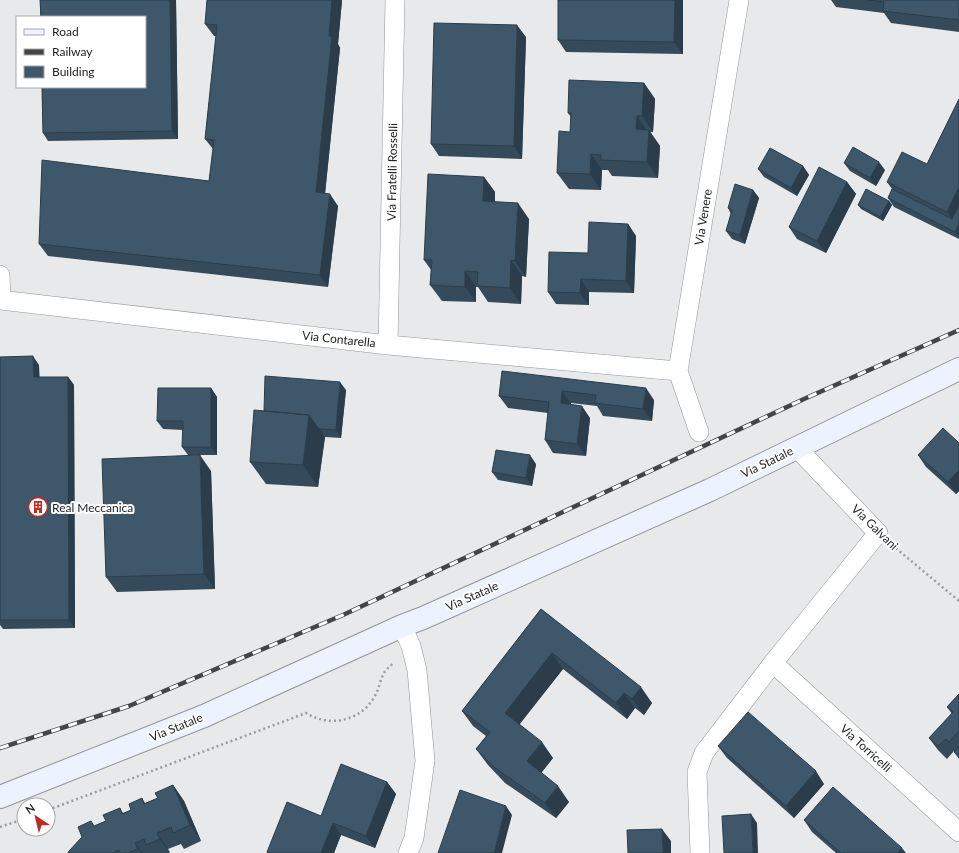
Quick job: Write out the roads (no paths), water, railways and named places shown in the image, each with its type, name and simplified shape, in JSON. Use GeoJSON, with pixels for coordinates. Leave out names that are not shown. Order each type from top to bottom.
{"type":"FeatureCollection","features":[{"type":"Feature","properties":{"kind":"main road","name":"Via Statale"},"geometry":{"type":"LineString","coordinates":[[0,797],[204,716],[402,626],[710,490],[959,369]]}},
{"type":"Feature","properties":{"kind":"main road","name":"Via Statale"},"geometry":{"type":"LineString","coordinates":[[938,380],[959,374]]}},
{"type":"Feature","properties":{"kind":"street","name":"Via Fratelli Rosselli"},"geometry":{"type":"LineString","coordinates":[[388,345],[395,0]]}},
{"type":"Feature","properties":{"kind":"street","name":"Via Venere"},"geometry":{"type":"LineString","coordinates":[[699,432],[678,371],[739,0]]}},
{"type":"Feature","properties":{"kind":"street"},"geometry":{"type":"LineString","coordinates":[[0,275],[0,300]]}},
{"type":"Feature","properties":{"kind":"street","name":"Via Contarella"},"geometry":{"type":"LineString","coordinates":[[0,300],[388,345],[678,371]]}},
{"type":"Feature","properties":{"kind":"street","name":"Via Galvani"},"geometry":{"type":"LineString","coordinates":[[773,663],[878,533],[796,447]]}},
{"type":"Feature","properties":{"kind":"street"},"geometry":{"type":"LineString","coordinates":[[402,626],[411,646],[416,670],[425,761],[414,838],[408,853]]}},
{"type":"Feature","properties":{"kind":"street"},"geometry":{"type":"LineString","coordinates":[[700,853],[697,772],[704,753],[773,663]]}},
{"type":"Feature","properties":{"kind":"street","name":"Via Torricelli"},"geometry":{"type":"LineString","coordinates":[[773,663],[959,832]]}},
{"type":"Feature","properties":{"kind":"railway"},"geometry":{"type":"LineString","coordinates":[[0,748],[129,706],[343,615],[804,399],[959,330]]}},
{"type":"Feature","properties":{"kind":"place","name":"Real Meccanica"},"geometry":{"type":"Point","coordinates":[38,507]}}]}
